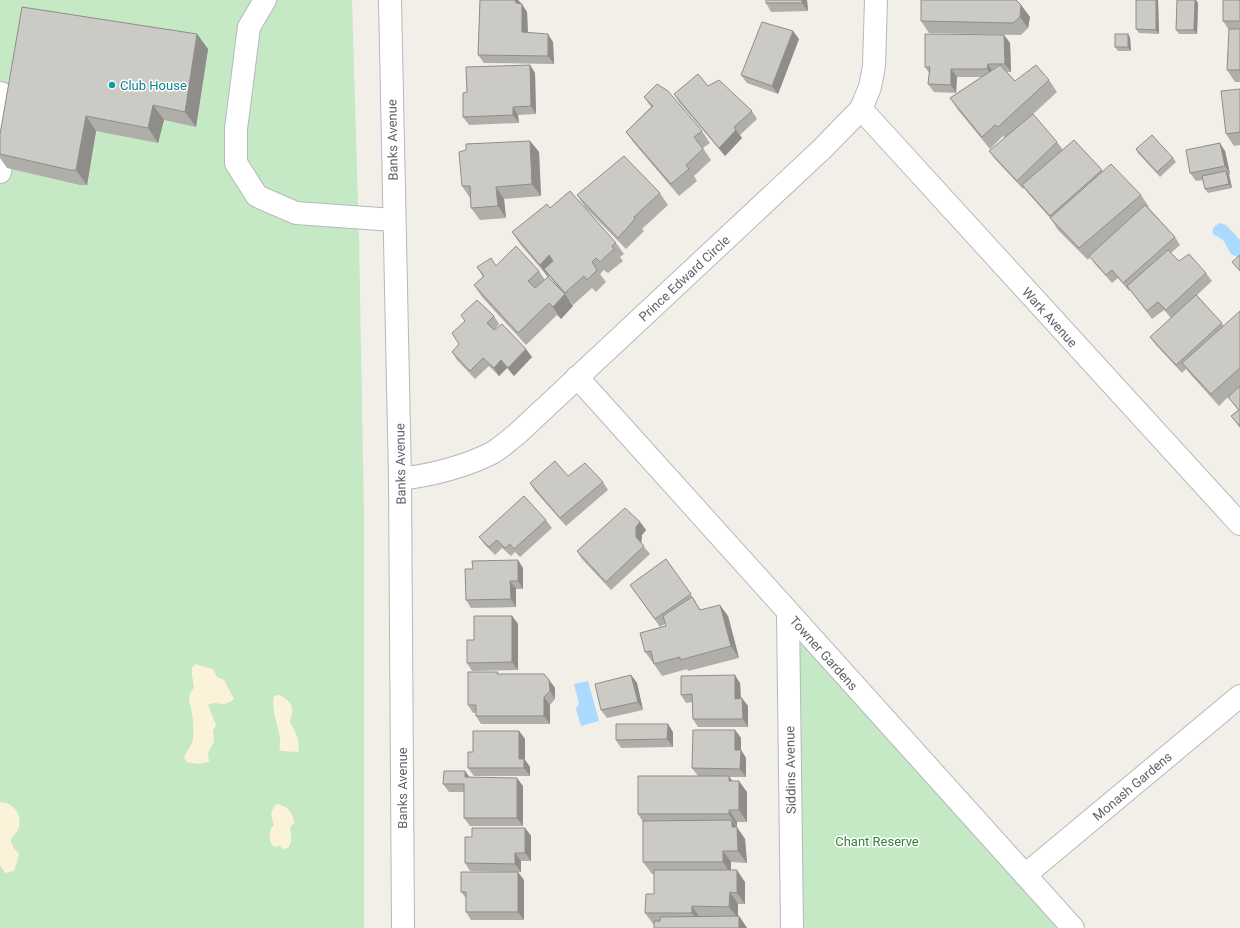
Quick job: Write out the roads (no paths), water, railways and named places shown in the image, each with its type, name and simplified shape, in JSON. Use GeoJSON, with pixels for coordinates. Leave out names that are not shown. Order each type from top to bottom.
{"type":"FeatureCollection","features":[{"type":"Feature","properties":{"kind":"street"},"geometry":{"type":"LineString","coordinates":[[265,0],[250,27],[236,129],[236,163],[257,196],[296,214],[394,220]]}},
{"type":"Feature","properties":{"kind":"street","name":"Banks Avenue"},"geometry":{"type":"LineString","coordinates":[[390,0],[400,479],[403,928]]}},
{"type":"Feature","properties":{"kind":"street","name":"Prince Edward Circle"},"geometry":{"type":"LineString","coordinates":[[400,479],[423,476],[469,463],[493,452],[517,434],[816,155],[861,109],[870,86],[874,66],[876,0]]}},
{"type":"Feature","properties":{"kind":"street"},"geometry":{"type":"LineString","coordinates":[[0,94],[7,97],[10,108],[0,172]]}},
{"type":"Feature","properties":{"kind":"street","name":"Wark Avenue"},"geometry":{"type":"LineString","coordinates":[[861,109],[1240,524]]}},
{"type":"Feature","properties":{"kind":"street","name":"Towner Gardens"},"geometry":{"type":"LineString","coordinates":[[577,377],[1073,928]]}},
{"type":"Feature","properties":{"kind":"street","name":"Siddins Avenue"},"geometry":{"type":"LineString","coordinates":[[788,613],[792,928]]}},
{"type":"Feature","properties":{"kind":"street","name":"Monash Gardens"},"geometry":{"type":"LineString","coordinates":[[1024,875],[1240,696]]}},
{"type":"Feature","properties":{"kind":"water"},"geometry":{"type":"Polygon","coordinates":[[[1220,223],[1226,225],[1240,240],[1240,256],[1237,257],[1231,254],[1223,240],[1213,234],[1214,227],[1220,223]]]}},
{"type":"Feature","properties":{"kind":"water"},"geometry":{"type":"Polygon","coordinates":[[[588,681],[599,721],[581,726],[576,709],[579,703],[574,684],[588,681]]]}},
{"type":"Feature","properties":{"kind":"place","name":"Club House"},"geometry":{"type":"Point","coordinates":[112,85]}},
{"type":"Feature","properties":{"kind":"park label","name":"Chant Reserve"},"geometry":{"type":"Point","coordinates":[877,841]}}]}
